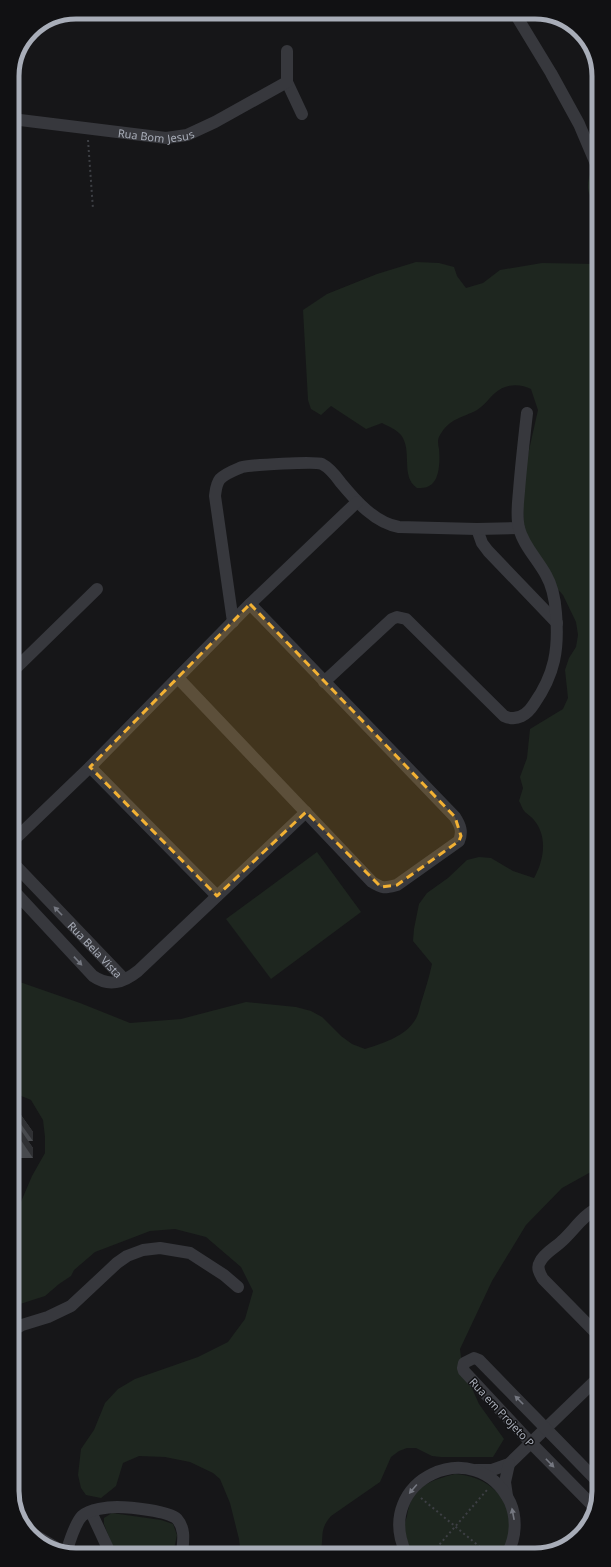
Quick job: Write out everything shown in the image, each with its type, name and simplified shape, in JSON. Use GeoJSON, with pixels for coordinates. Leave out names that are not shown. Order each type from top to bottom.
{"type":"FeatureCollection","features":[{"type":"Feature","properties":{"kind":"street"},"geometry":{"type":"LineString","coordinates":[[518,19],[551,73],[579,124],[592,155]]}},
{"type":"Feature","properties":{"kind":"street"},"geometry":{"type":"LineString","coordinates":[[287,51],[287,82],[302,114]]}},
{"type":"Feature","properties":{"kind":"street","name":"Rua Bom Jesus"},"geometry":{"type":"LineString","coordinates":[[19,121],[166,138],[187,135],[215,122],[287,82]]}},
{"type":"Feature","properties":{"kind":"street"},"geometry":{"type":"LineString","coordinates":[[324,682],[392,619],[402,618],[406,619],[504,716],[511,719],[517,719],[525,715],[534,705],[550,678],[557,645],[557,623],[552,586],[525,541],[519,528],[518,510],[520,478],[527,413]]}},
{"type":"Feature","properties":{"kind":"street"},"geometry":{"type":"LineString","coordinates":[[233,622],[215,496],[216,486],[220,479],[228,473],[243,467],[309,462],[321,463],[329,469],[357,502],[390,526],[478,529],[519,528]]}},
{"type":"Feature","properties":{"kind":"street"},"geometry":{"type":"LineString","coordinates":[[19,835],[90,767],[250,604],[357,502]]}},
{"type":"Feature","properties":{"kind":"street"},"geometry":{"type":"LineString","coordinates":[[478,529],[482,542],[488,551],[557,623]]}},
{"type":"Feature","properties":{"kind":"street"},"geometry":{"type":"LineString","coordinates":[[19,666],[98,589]]}},
{"type":"Feature","properties":{"kind":"street"},"geometry":{"type":"LineString","coordinates":[[178,678],[372,882],[381,887],[397,885],[459,841],[461,836],[460,824],[455,817],[250,604]]}},
{"type":"Feature","properties":{"kind":"street"},"geometry":{"type":"LineString","coordinates":[[90,767],[217,896]]}},
{"type":"Feature","properties":{"kind":"street"},"geometry":{"type":"LineString","coordinates":[[124,980],[138,971],[306,812]]}},
{"type":"Feature","properties":{"kind":"street","name":"Rua Bela Vista"},"geometry":{"type":"LineString","coordinates":[[19,869],[124,980]]}},
{"type":"Feature","properties":{"kind":"street","name":"Rua Bela Vista"},"geometry":{"type":"LineString","coordinates":[[19,896],[93,976],[101,982],[109,983],[124,980]]}},
{"type":"Feature","properties":{"kind":"street"},"geometry":{"type":"LineString","coordinates":[[592,1212],[562,1241],[543,1256],[539,1264],[538,1271],[543,1279],[592,1329]]}},
{"type":"Feature","properties":{"kind":"street"},"geometry":{"type":"LineString","coordinates":[[19,1327],[48,1317],[71,1306],[117,1262],[127,1256],[143,1250],[160,1248],[190,1253],[224,1275],[238,1287]]}},
{"type":"Feature","properties":{"kind":"street","name":"Rua em Projeto P"},"geometry":{"type":"LineString","coordinates":[[591,1504],[531,1443],[464,1371],[463,1366],[467,1361],[474,1358],[479,1360],[592,1476]]}},
{"type":"Feature","properties":{"kind":"street"},"geometry":{"type":"LineString","coordinates":[[404,1548],[399,1521],[401,1510],[411,1490],[421,1480],[432,1473],[444,1469],[458,1468],[492,1470],[509,1464],[592,1384]]}},
{"type":"Feature","properties":{"kind":"street"},"geometry":{"type":"LineString","coordinates":[[509,1464],[505,1482],[515,1526],[514,1536],[510,1548]]}},
{"type":"Feature","properties":{"kind":"street"},"geometry":{"type":"LineString","coordinates":[[471,1469],[494,1481],[507,1496]]}},
{"type":"Feature","properties":{"kind":"street"},"geometry":{"type":"LineString","coordinates":[[68,1547],[82,1516],[91,1512],[117,1507],[165,1512],[173,1516],[182,1527],[184,1536],[183,1548]]}},
{"type":"Feature","properties":{"kind":"street"},"geometry":{"type":"LineString","coordinates":[[91,1512],[108,1548]]}},
{"type":"Feature","properties":{"kind":"path"},"geometry":{"type":"LineString","coordinates":[[87,128],[93,209]]}},
{"type":"Feature","properties":{"kind":"path"},"geometry":{"type":"LineString","coordinates":[[436,1548],[494,1481]]}},
{"type":"Feature","properties":{"kind":"path"},"geometry":{"type":"LineString","coordinates":[[411,1490],[481,1548]]}},
{"type":"Feature","properties":{"kind":"highlighted area"},"geometry":{"type":"Polygon","coordinates":[[[250,604],[455,817],[461,836],[459,841],[397,885],[381,887],[306,812],[217,896],[90,767],[250,604]]]}},
{"type":"Feature","properties":{"kind":"shaded area"},"geometry":{"type":"Polygon","coordinates":[[[592,166],[592,200],[588,187],[592,166]]]}},
{"type":"Feature","properties":{"kind":"shaded area"},"geometry":{"type":"Polygon","coordinates":[[[416,262],[439,263],[454,267],[457,276],[466,288],[483,283],[500,270],[542,263],[592,264],[592,1171],[562,1188],[526,1225],[492,1281],[460,1349],[462,1366],[479,1404],[504,1439],[493,1457],[441,1457],[432,1456],[416,1448],[407,1448],[399,1451],[391,1457],[380,1482],[331,1516],[324,1526],[321,1548],[240,1548],[230,1503],[220,1479],[213,1473],[190,1462],[165,1457],[139,1456],[123,1463],[116,1486],[101,1498],[86,1495],[81,1488],[78,1475],[81,1449],[94,1430],[105,1403],[118,1389],[135,1379],[198,1357],[228,1342],[245,1319],[253,1291],[241,1267],[206,1237],[175,1229],[150,1231],[95,1252],[74,1270],[71,1276],[45,1296],[19,1304],[19,1207],[32,1176],[45,1153],[45,1137],[43,1120],[31,1100],[19,1095],[19,982],[80,1003],[130,1023],[181,1019],[246,1002],[296,1007],[311,1011],[322,1017],[341,1036],[352,1044],[365,1049],[398,1036],[409,1028],[417,1016],[432,964],[413,941],[419,904],[427,893],[448,878],[467,860],[479,857],[491,858],[513,871],[534,878],[542,856],[543,841],[538,827],[533,819],[524,811],[519,801],[523,788],[520,777],[527,758],[530,729],[563,709],[568,698],[565,670],[569,658],[576,647],[578,635],[576,622],[563,595],[553,584],[530,552],[524,524],[522,492],[525,468],[538,410],[531,389],[512,385],[499,390],[477,410],[457,419],[444,429],[438,439],[439,464],[435,480],[429,486],[417,488],[409,477],[406,448],[401,435],[397,431],[382,423],[366,429],[331,406],[321,415],[311,409],[308,400],[303,310],[327,294],[377,274],[416,262]]]}},
{"type":"Feature","properties":{"kind":"shaded area"},"geometry":{"type":"Polygon","coordinates":[[[317,852],[361,912],[271,979],[226,919],[317,852]]]}},
{"type":"Feature","properties":{"kind":"shaded area"},"geometry":{"type":"Polygon","coordinates":[[[455,1474],[467,1476],[478,1479],[497,1492],[508,1511],[510,1522],[509,1535],[504,1548],[410,1548],[404,1528],[409,1506],[413,1498],[423,1486],[437,1479],[455,1474]]]}},
{"type":"Feature","properties":{"kind":"shaded area"},"geometry":{"type":"Polygon","coordinates":[[[112,1513],[161,1520],[173,1524],[177,1535],[174,1548],[113,1548],[104,1524],[104,1518],[112,1513]]]}}]}
